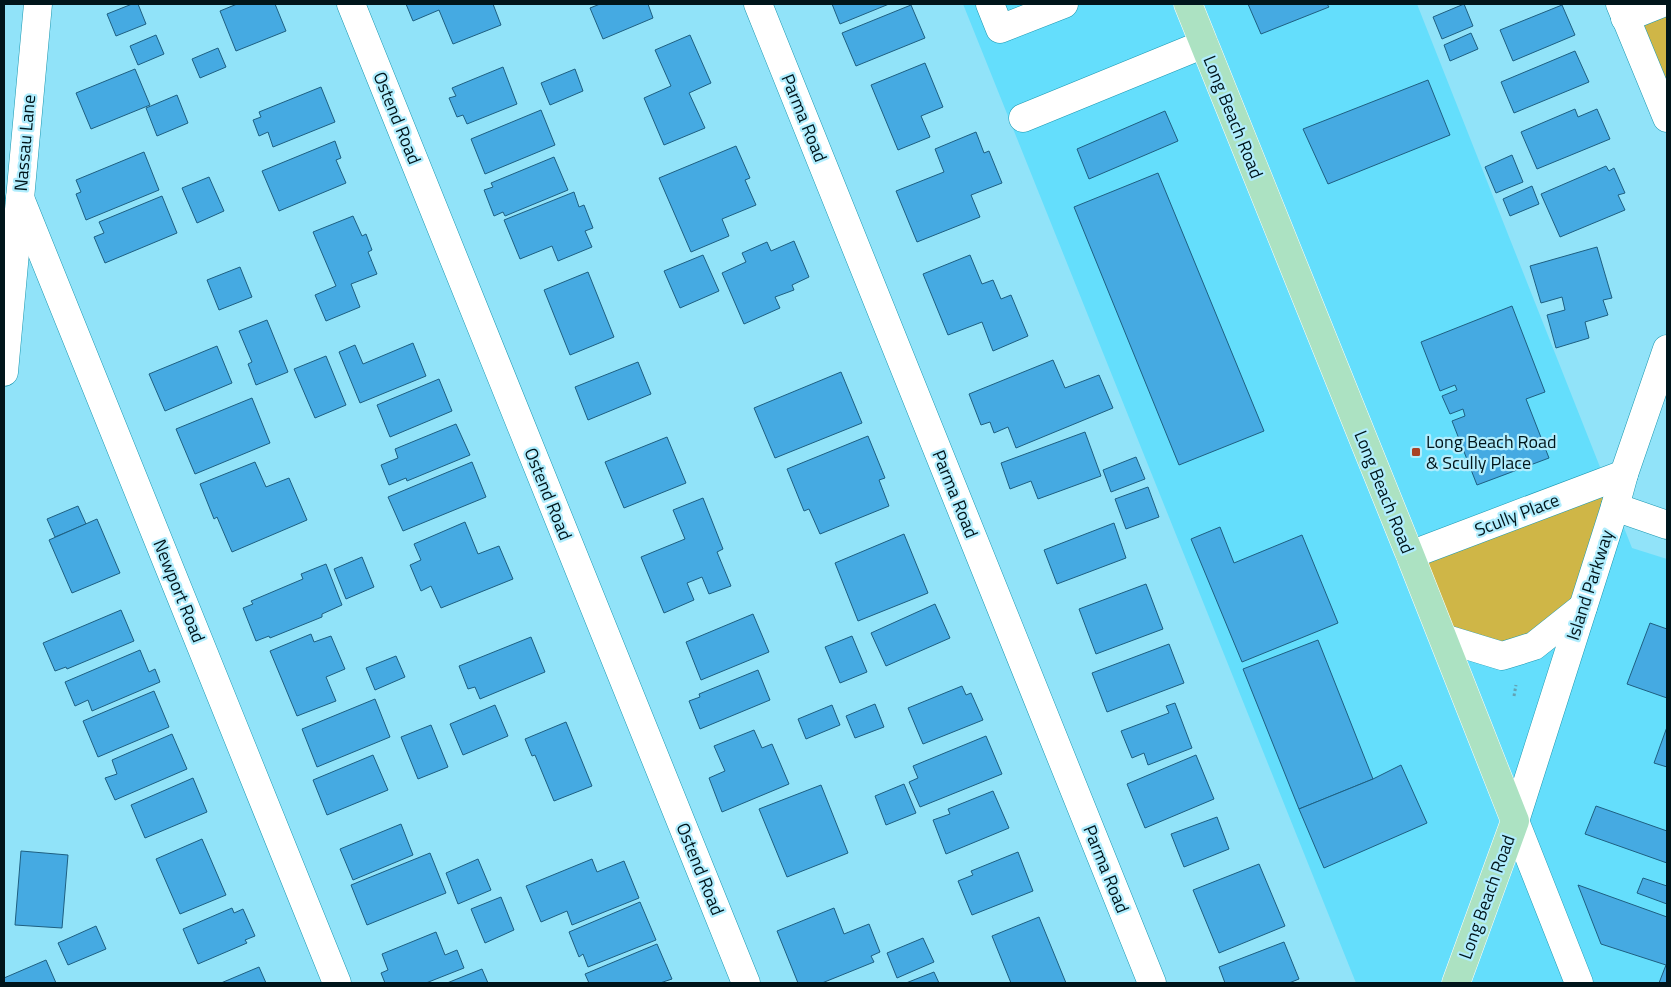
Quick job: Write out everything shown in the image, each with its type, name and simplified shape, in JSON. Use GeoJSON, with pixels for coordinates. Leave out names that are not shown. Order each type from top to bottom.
{"type":"FeatureCollection","features":[{"type":"Feature","properties":{"kind":"main road","name":"Long Beach Road"},"geometry":{"type":"LineString","coordinates":[[1188,4],[1515,821],[1456,983]]}},
{"type":"Feature","properties":{"kind":"street","name":"Nassau Lane"},"geometry":{"type":"LineString","coordinates":[[4,372],[38,4]]}},
{"type":"Feature","properties":{"kind":"street","name":"Ostend Road"},"geometry":{"type":"LineString","coordinates":[[351,4],[746,983]]}},
{"type":"Feature","properties":{"kind":"street","name":"Parma Road"},"geometry":{"type":"LineString","coordinates":[[758,4],[1152,983]]}},
{"type":"Feature","properties":{"kind":"street"},"geometry":{"type":"LineString","coordinates":[[990,4],[1000,29],[1064,4]]}},
{"type":"Feature","properties":{"kind":"street"},"geometry":{"type":"LineString","coordinates":[[1660,4],[1622,11],[1667,118]]}},
{"type":"Feature","properties":{"kind":"street"},"geometry":{"type":"LineString","coordinates":[[1023,118],[1204,44]]}},
{"type":"Feature","properties":{"kind":"street","name":"Newport Road"},"geometry":{"type":"LineString","coordinates":[[20,198],[337,983]]}},
{"type":"Feature","properties":{"kind":"street","name":"Island Parkway"},"geometry":{"type":"LineString","coordinates":[[1515,821],[1624,474],[1667,349]]}},
{"type":"Feature","properties":{"kind":"street","name":"Scully Place"},"geometry":{"type":"LineString","coordinates":[[1410,555],[1624,474]]}},
{"type":"Feature","properties":{"kind":"street"},"geometry":{"type":"LineString","coordinates":[[1615,507],[1667,525]]}},
{"type":"Feature","properties":{"kind":"street"},"geometry":{"type":"LineString","coordinates":[[1443,638],[1502,656],[1534,646],[1583,607]]}},
{"type":"Feature","properties":{"kind":"street"},"geometry":{"type":"LineString","coordinates":[[1515,821],[1579,983]]}},
{"type":"Feature","properties":{"kind":"shaded area"},"geometry":{"type":"Polygon","coordinates":[[[963,4],[1417,4],[1632,548],[1667,559],[1667,983],[1356,983],[963,4]]]}},
{"type":"Feature","properties":{"kind":"shaded area"},"geometry":{"type":"Polygon","coordinates":[[[1667,12],[1667,94],[1637,25],[1667,12]]]}},
{"type":"Feature","properties":{"kind":"shaded area"},"geometry":{"type":"Polygon","coordinates":[[[1616,481],[1581,602],[1503,651],[1448,636],[1418,557],[1616,481]]]}},
{"type":"Feature","properties":{"kind":"building"},"geometry":{"type":"Polygon","coordinates":[[[132,4],[138,4],[146,24],[116,36],[107,14],[132,4]]]}},
{"type":"Feature","properties":{"kind":"building"},"geometry":{"type":"Polygon","coordinates":[[[237,4],[275,4],[286,31],[236,51],[220,11],[237,4]]]}},
{"type":"Feature","properties":{"kind":"building"},"geometry":{"type":"Polygon","coordinates":[[[406,4],[493,4],[501,25],[453,44],[439,10],[413,21],[406,4]]]}},
{"type":"Feature","properties":{"kind":"building"},"geometry":{"type":"Polygon","coordinates":[[[600,4],[648,4],[653,18],[603,39],[590,8],[600,4]]]}},
{"type":"Feature","properties":{"kind":"building"},"geometry":{"type":"Polygon","coordinates":[[[832,4],[889,4],[840,24],[832,4]]]}},
{"type":"Feature","properties":{"kind":"building"},"geometry":{"type":"Polygon","coordinates":[[[1248,4],[1327,4],[1329,7],[1261,34],[1248,4]]]}},
{"type":"Feature","properties":{"kind":"building"},"geometry":{"type":"Polygon","coordinates":[[[1464,4],[1473,26],[1442,39],[1433,17],[1464,4]]]}},
{"type":"Feature","properties":{"kind":"building"},"geometry":{"type":"Polygon","coordinates":[[[911,5],[925,38],[856,66],[842,33],[911,5]]]}},
{"type":"Feature","properties":{"kind":"building"},"geometry":{"type":"Polygon","coordinates":[[[1562,5],[1575,35],[1513,61],[1500,30],[1562,5]]]}},
{"type":"Feature","properties":{"kind":"building"},"geometry":{"type":"Polygon","coordinates":[[[1471,33],[1478,49],[1450,61],[1444,45],[1471,33]]]}},
{"type":"Feature","properties":{"kind":"building"},"geometry":{"type":"Polygon","coordinates":[[[156,35],[164,54],[138,65],[130,46],[156,35]]]}},
{"type":"Feature","properties":{"kind":"building"},"geometry":{"type":"Polygon","coordinates":[[[690,35],[711,83],[689,93],[705,128],[664,145],[644,98],[671,86],[655,50],[690,35]]]}},
{"type":"Feature","properties":{"kind":"building"},"geometry":{"type":"Polygon","coordinates":[[[218,48],[226,67],[200,78],[192,59],[218,48]]]}},
{"type":"Feature","properties":{"kind":"building"},"geometry":{"type":"Polygon","coordinates":[[[1575,51],[1589,82],[1514,113],[1501,82],[1575,51]]]}},
{"type":"Feature","properties":{"kind":"building"},"geometry":{"type":"Polygon","coordinates":[[[925,63],[943,107],[921,116],[930,137],[898,150],[871,85],[925,63]]]}},
{"type":"Feature","properties":{"kind":"building"},"geometry":{"type":"Polygon","coordinates":[[[503,67],[517,104],[467,124],[463,115],[457,117],[449,98],[456,96],[452,88],[503,67]]]}},
{"type":"Feature","properties":{"kind":"building"},"geometry":{"type":"Polygon","coordinates":[[[135,69],[150,105],[91,129],[76,93],[135,69]]]}},
{"type":"Feature","properties":{"kind":"building"},"geometry":{"type":"Polygon","coordinates":[[[575,69],[583,91],[550,105],[541,83],[575,69]]]}},
{"type":"Feature","properties":{"kind":"building"},"geometry":{"type":"Polygon","coordinates":[[[1428,80],[1450,135],[1328,184],[1303,129],[1428,80]]]}},
{"type":"Feature","properties":{"kind":"building"},"geometry":{"type":"Polygon","coordinates":[[[321,87],[335,122],[273,147],[268,132],[259,136],[253,120],[261,117],[259,112],[321,87]]]}},
{"type":"Feature","properties":{"kind":"building"},"geometry":{"type":"Polygon","coordinates":[[[177,95],[188,123],[157,136],[146,108],[177,95]]]}},
{"type":"Feature","properties":{"kind":"building"},"geometry":{"type":"Polygon","coordinates":[[[1575,109],[1578,117],[1597,109],[1610,139],[1537,169],[1521,132],[1575,109]]]}},
{"type":"Feature","properties":{"kind":"building"},"geometry":{"type":"Polygon","coordinates":[[[541,110],[555,145],[485,174],[471,139],[541,110]]]}},
{"type":"Feature","properties":{"kind":"building"},"geometry":{"type":"Polygon","coordinates":[[[1165,111],[1178,141],[1089,179],[1077,149],[1165,111]]]}},
{"type":"Feature","properties":{"kind":"building"},"geometry":{"type":"Polygon","coordinates":[[[976,132],[984,153],[989,151],[1002,183],[971,195],[980,217],[917,242],[896,191],[944,172],[935,149],[976,132]]]}},
{"type":"Feature","properties":{"kind":"building"},"geometry":{"type":"Polygon","coordinates":[[[335,141],[341,158],[336,160],[346,183],[279,211],[262,171],[335,141]]]}},
{"type":"Feature","properties":{"kind":"building"},"geometry":{"type":"Polygon","coordinates":[[[736,146],[750,178],[745,180],[756,205],[722,219],[729,236],[691,252],[659,178],[736,146]]]}},
{"type":"Feature","properties":{"kind":"building"},"geometry":{"type":"Polygon","coordinates":[[[144,152],[159,190],[86,220],[76,194],[81,192],[76,180],[144,152]]]}},
{"type":"Feature","properties":{"kind":"building"},"geometry":{"type":"Polygon","coordinates":[[[1512,155],[1523,182],[1496,193],[1485,167],[1512,155]]]}},
{"type":"Feature","properties":{"kind":"building"},"geometry":{"type":"Polygon","coordinates":[[[554,157],[568,190],[505,216],[503,212],[494,216],[484,190],[493,187],[491,183],[554,157]]]}},
{"type":"Feature","properties":{"kind":"building"},"geometry":{"type":"Polygon","coordinates":[[[1606,166],[1609,171],[1614,168],[1625,193],[1618,195],[1625,210],[1560,237],[1541,194],[1606,166]]]}},
{"type":"Feature","properties":{"kind":"building"},"geometry":{"type":"Polygon","coordinates":[[[1158,173],[1264,431],[1179,465],[1074,207],[1158,173]]]}},
{"type":"Feature","properties":{"kind":"building"},"geometry":{"type":"Polygon","coordinates":[[[209,177],[224,211],[197,223],[182,188],[209,177]]]}},
{"type":"Feature","properties":{"kind":"building"},"geometry":{"type":"Polygon","coordinates":[[[1532,186],[1539,204],[1510,216],[1503,199],[1532,186]]]}},
{"type":"Feature","properties":{"kind":"building"},"geometry":{"type":"Polygon","coordinates":[[[574,192],[579,207],[584,205],[593,228],[585,231],[592,247],[558,261],[552,246],[520,259],[504,220],[574,192]]]}},
{"type":"Feature","properties":{"kind":"building"},"geometry":{"type":"Polygon","coordinates":[[[162,196],[177,233],[105,263],[94,237],[104,233],[99,222],[162,196]]]}},
{"type":"Feature","properties":{"kind":"building"},"geometry":{"type":"Polygon","coordinates":[[[353,216],[362,236],[366,234],[372,250],[368,252],[377,274],[351,284],[360,307],[326,321],[315,295],[336,286],[313,232],[353,216]]]}},
{"type":"Feature","properties":{"kind":"building"},"geometry":{"type":"Polygon","coordinates":[[[794,241],[809,277],[792,285],[794,290],[775,297],[780,308],[744,324],[722,273],[746,262],[742,253],[767,242],[771,251],[794,241]]]}},
{"type":"Feature","properties":{"kind":"building"},"geometry":{"type":"Polygon","coordinates":[[[1597,247],[1612,298],[1603,300],[1608,315],[1585,322],[1589,338],[1556,348],[1547,315],[1565,310],[1562,297],[1541,303],[1530,266],[1597,247]]]}},
{"type":"Feature","properties":{"kind":"building"},"geometry":{"type":"Polygon","coordinates":[[[703,255],[719,291],[680,308],[664,271],[703,255]]]}},
{"type":"Feature","properties":{"kind":"building"},"geometry":{"type":"Polygon","coordinates":[[[970,255],[982,284],[993,280],[1001,299],[1011,295],[1028,336],[993,351],[982,322],[948,335],[923,274],[970,255]]]}},
{"type":"Feature","properties":{"kind":"building"},"geometry":{"type":"Polygon","coordinates":[[[240,267],[252,297],[219,310],[207,280],[240,267]]]}},
{"type":"Feature","properties":{"kind":"building"},"geometry":{"type":"Polygon","coordinates":[[[588,272],[614,337],[570,355],[544,290],[588,272]]]}},
{"type":"Feature","properties":{"kind":"building"},"geometry":{"type":"Polygon","coordinates":[[[1512,306],[1545,392],[1526,399],[1549,458],[1477,485],[1452,421],[1465,416],[1463,409],[1450,414],[1442,396],[1457,390],[1455,385],[1440,391],[1421,342],[1512,306]]]}},
{"type":"Feature","properties":{"kind":"building"},"geometry":{"type":"Polygon","coordinates":[[[267,320],[288,372],[256,385],[248,364],[252,362],[239,331],[267,320]]]}},
{"type":"Feature","properties":{"kind":"building"},"geometry":{"type":"Polygon","coordinates":[[[413,343],[426,376],[360,403],[339,352],[355,345],[363,364],[413,343]]]}},
{"type":"Feature","properties":{"kind":"building"},"geometry":{"type":"Polygon","coordinates":[[[217,346],[232,383],[165,411],[149,374],[217,346]]]}},
{"type":"Feature","properties":{"kind":"building"},"geometry":{"type":"Polygon","coordinates":[[[326,356],[346,405],[315,418],[294,369],[326,356]]]}},
{"type":"Feature","properties":{"kind":"building"},"geometry":{"type":"Polygon","coordinates":[[[1053,360],[1065,388],[1099,375],[1113,408],[1016,448],[1008,427],[994,433],[990,422],[981,425],[969,394],[1053,360]]]}},
{"type":"Feature","properties":{"kind":"building"},"geometry":{"type":"Polygon","coordinates":[[[638,362],[651,394],[588,420],[575,387],[638,362]]]}},
{"type":"Feature","properties":{"kind":"building"},"geometry":{"type":"Polygon","coordinates":[[[841,372],[862,423],[775,458],[754,408],[841,372]]]}},
{"type":"Feature","properties":{"kind":"building"},"geometry":{"type":"Polygon","coordinates":[[[439,379],[452,411],[390,437],[377,405],[439,379]]]}},
{"type":"Feature","properties":{"kind":"building"},"geometry":{"type":"Polygon","coordinates":[[[252,398],[270,443],[195,474],[176,429],[252,398]]]}},
{"type":"Feature","properties":{"kind":"building"},"geometry":{"type":"Polygon","coordinates":[[[456,424],[470,455],[407,481],[406,478],[389,485],[381,465],[398,458],[395,449],[456,424]]]}},
{"type":"Feature","properties":{"kind":"building"},"geometry":{"type":"Polygon","coordinates":[[[1085,432],[1101,476],[1038,499],[1031,481],[1010,489],[1001,463],[1085,432]]]}},
{"type":"Feature","properties":{"kind":"building"},"geometry":{"type":"Polygon","coordinates":[[[868,436],[885,478],[879,480],[889,506],[820,534],[809,509],[804,511],[787,469],[868,436]]]}},
{"type":"Feature","properties":{"kind":"building"},"geometry":{"type":"Polygon","coordinates":[[[667,437],[686,483],[624,508],[605,462],[667,437]]]}},
{"type":"Feature","properties":{"kind":"building"},"geometry":{"type":"Polygon","coordinates":[[[1136,457],[1145,479],[1111,492],[1103,470],[1136,457]]]}},
{"type":"Feature","properties":{"kind":"building"},"geometry":{"type":"Polygon","coordinates":[[[255,462],[266,487],[289,478],[307,520],[232,552],[217,517],[214,519],[200,484],[255,462]]]}},
{"type":"Feature","properties":{"kind":"building"},"geometry":{"type":"Polygon","coordinates":[[[472,462],[486,497],[403,531],[388,497],[472,462]]]}},
{"type":"Feature","properties":{"kind":"building"},"geometry":{"type":"Polygon","coordinates":[[[1148,487],[1159,517],[1126,529],[1115,499],[1148,487]]]}},
{"type":"Feature","properties":{"kind":"building"},"geometry":{"type":"Polygon","coordinates":[[[703,498],[723,549],[717,552],[731,586],[709,594],[702,577],[687,583],[694,600],[664,613],[641,557],[685,539],[673,510],[703,498]]]}},
{"type":"Feature","properties":{"kind":"building"},"geometry":{"type":"Polygon","coordinates":[[[78,506],[86,524],[55,537],[47,519],[78,506]]]}},
{"type":"Feature","properties":{"kind":"building"},"geometry":{"type":"Polygon","coordinates":[[[97,519],[120,573],[72,593],[49,540],[97,519]]]}},
{"type":"Feature","properties":{"kind":"building"},"geometry":{"type":"Polygon","coordinates":[[[465,522],[478,554],[499,546],[513,579],[441,608],[431,586],[421,591],[410,565],[421,560],[414,544],[465,522]]]}},
{"type":"Feature","properties":{"kind":"building"},"geometry":{"type":"Polygon","coordinates":[[[1114,523],[1126,558],[1057,584],[1044,550],[1114,523]]]}},
{"type":"Feature","properties":{"kind":"building"},"geometry":{"type":"Polygon","coordinates":[[[1220,527],[1234,563],[1302,535],[1338,623],[1242,662],[1191,539],[1220,527]]]}},
{"type":"Feature","properties":{"kind":"building"},"geometry":{"type":"Polygon","coordinates":[[[904,534],[928,593],[858,621],[835,563],[904,534]]]}},
{"type":"Feature","properties":{"kind":"building"},"geometry":{"type":"Polygon","coordinates":[[[362,557],[374,587],[346,599],[334,569],[362,557]]]}},
{"type":"Feature","properties":{"kind":"building"},"geometry":{"type":"Polygon","coordinates":[[[326,564],[342,605],[322,614],[322,617],[270,638],[269,636],[256,641],[243,608],[253,604],[251,601],[303,579],[301,574],[326,564]]]}},
{"type":"Feature","properties":{"kind":"building"},"geometry":{"type":"Polygon","coordinates":[[[1146,584],[1163,629],[1096,654],[1079,609],[1146,584]]]}},
{"type":"Feature","properties":{"kind":"building"},"geometry":{"type":"Polygon","coordinates":[[[935,604],[950,638],[886,666],[871,633],[935,604]]]}},
{"type":"Feature","properties":{"kind":"building"},"geometry":{"type":"Polygon","coordinates":[[[121,610],[134,641],[67,669],[66,667],[55,671],[43,643],[121,610]]]}},
{"type":"Feature","properties":{"kind":"building"},"geometry":{"type":"Polygon","coordinates":[[[753,614],[769,652],[701,680],[686,642],[753,614]]]}},
{"type":"Feature","properties":{"kind":"building"},"geometry":{"type":"Polygon","coordinates":[[[1650,623],[1667,629],[1667,698],[1627,684],[1650,623]]]}},
{"type":"Feature","properties":{"kind":"building"},"geometry":{"type":"Polygon","coordinates":[[[311,634],[314,642],[331,636],[345,669],[326,677],[336,701],[297,716],[270,651],[311,634]]]}},
{"type":"Feature","properties":{"kind":"building"},"geometry":{"type":"Polygon","coordinates":[[[852,636],[867,672],[840,683],[825,647],[852,636]]]}},
{"type":"Feature","properties":{"kind":"building"},"geometry":{"type":"Polygon","coordinates":[[[531,637],[545,672],[480,699],[475,687],[468,689],[459,666],[531,637]]]}},
{"type":"Feature","properties":{"kind":"building"},"geometry":{"type":"Polygon","coordinates":[[[1318,640],[1373,779],[1299,809],[1243,669],[1318,640]]]}},
{"type":"Feature","properties":{"kind":"building"},"geometry":{"type":"Polygon","coordinates":[[[1169,644],[1184,683],[1107,712],[1092,673],[1169,644]]]}},
{"type":"Feature","properties":{"kind":"building"},"geometry":{"type":"Polygon","coordinates":[[[140,650],[149,672],[155,669],[160,682],[92,711],[88,700],[75,706],[65,682],[140,650]]]}},
{"type":"Feature","properties":{"kind":"building"},"geometry":{"type":"Polygon","coordinates":[[[396,656],[405,677],[375,690],[366,668],[396,656]]]}},
{"type":"Feature","properties":{"kind":"building"},"geometry":{"type":"Polygon","coordinates":[[[758,670],[770,700],[700,729],[689,701],[700,697],[699,694],[758,670]]]}},
{"type":"Feature","properties":{"kind":"building"},"geometry":{"type":"Polygon","coordinates":[[[962,686],[966,695],[971,693],[983,720],[923,744],[908,708],[962,686]]]}},
{"type":"Feature","properties":{"kind":"building"},"geometry":{"type":"Polygon","coordinates":[[[154,691],[169,727],[98,757],[83,721],[154,691]]]}},
{"type":"Feature","properties":{"kind":"building"},"geometry":{"type":"Polygon","coordinates":[[[375,699],[390,737],[317,767],[302,729],[375,699]]]}},
{"type":"Feature","properties":{"kind":"building"},"geometry":{"type":"Polygon","coordinates":[[[1175,703],[1192,748],[1148,765],[1144,753],[1132,758],[1121,731],[1169,713],[1166,706],[1175,703]]]}},
{"type":"Feature","properties":{"kind":"building"},"geometry":{"type":"Polygon","coordinates":[[[875,704],[884,727],[855,738],[846,716],[875,704]]]}},
{"type":"Feature","properties":{"kind":"building"},"geometry":{"type":"Polygon","coordinates":[[[495,705],[508,736],[463,755],[450,724],[495,705]]]}},
{"type":"Feature","properties":{"kind":"building"},"geometry":{"type":"Polygon","coordinates":[[[832,705],[840,725],[806,739],[798,719],[832,705]]]}},
{"type":"Feature","properties":{"kind":"building"},"geometry":{"type":"Polygon","coordinates":[[[566,722],[592,786],[554,801],[535,755],[532,756],[525,739],[566,722]]]}},
{"type":"Feature","properties":{"kind":"building"},"geometry":{"type":"Polygon","coordinates":[[[431,725],[448,767],[418,779],[401,737],[431,725]]]}},
{"type":"Feature","properties":{"kind":"building"},"geometry":{"type":"Polygon","coordinates":[[[1667,727],[1667,767],[1654,763],[1667,727]]]}},
{"type":"Feature","properties":{"kind":"building"},"geometry":{"type":"Polygon","coordinates":[[[754,730],[762,748],[772,744],[789,784],[722,812],[709,778],[725,771],[714,746],[754,730]]]}},
{"type":"Feature","properties":{"kind":"building"},"geometry":{"type":"Polygon","coordinates":[[[172,734],[187,769],[115,800],[105,778],[117,774],[112,760],[172,734]]]}},
{"type":"Feature","properties":{"kind":"building"},"geometry":{"type":"Polygon","coordinates":[[[986,736],[1002,774],[920,807],[909,782],[918,778],[913,766],[986,736]]]}},
{"type":"Feature","properties":{"kind":"building"},"geometry":{"type":"Polygon","coordinates":[[[373,755],[388,790],[327,815],[313,780],[373,755]]]}},
{"type":"Feature","properties":{"kind":"building"},"geometry":{"type":"Polygon","coordinates":[[[1196,755],[1214,799],[1145,828],[1127,784],[1196,755]]]}},
{"type":"Feature","properties":{"kind":"building"},"geometry":{"type":"Polygon","coordinates":[[[1401,765],[1427,823],[1324,868],[1299,809],[1373,779],[1401,765]]]}},
{"type":"Feature","properties":{"kind":"building"},"geometry":{"type":"Polygon","coordinates":[[[193,778],[207,812],[145,838],[131,805],[193,778]]]}},
{"type":"Feature","properties":{"kind":"building"},"geometry":{"type":"Polygon","coordinates":[[[904,784],[916,813],[886,825],[875,796],[904,784]]]}},
{"type":"Feature","properties":{"kind":"building"},"geometry":{"type":"Polygon","coordinates":[[[821,785],[848,853],[787,877],[759,809],[821,785]]]}},
{"type":"Feature","properties":{"kind":"building"},"geometry":{"type":"Polygon","coordinates":[[[993,791],[1009,828],[946,854],[933,820],[950,814],[948,809],[993,791]]]}},
{"type":"Feature","properties":{"kind":"building"},"geometry":{"type":"Polygon","coordinates":[[[1596,806],[1667,831],[1667,863],[1585,834],[1596,806]]]}},
{"type":"Feature","properties":{"kind":"building"},"geometry":{"type":"Polygon","coordinates":[[[1217,817],[1229,849],[1184,867],[1171,834],[1217,817]]]}},
{"type":"Feature","properties":{"kind":"building"},"geometry":{"type":"Polygon","coordinates":[[[401,824],[413,855],[353,880],[340,849],[401,824]]]}},
{"type":"Feature","properties":{"kind":"building"},"geometry":{"type":"Polygon","coordinates":[[[202,839],[226,895],[180,914],[156,859],[202,839]]]}},
{"type":"Feature","properties":{"kind":"building"},"geometry":{"type":"Polygon","coordinates":[[[21,851],[68,855],[62,928],[15,925],[21,851]]]}},
{"type":"Feature","properties":{"kind":"building"},"geometry":{"type":"Polygon","coordinates":[[[1018,852],[1033,891],[972,915],[958,881],[973,875],[971,871],[1018,852]]]}},
{"type":"Feature","properties":{"kind":"building"},"geometry":{"type":"Polygon","coordinates":[[[430,853],[446,893],[367,925],[351,885],[430,853]]]}},
{"type":"Feature","properties":{"kind":"building"},"geometry":{"type":"Polygon","coordinates":[[[478,859],[491,890],[458,904],[446,873],[478,859]]]}},
{"type":"Feature","properties":{"kind":"building"},"geometry":{"type":"Polygon","coordinates":[[[592,859],[597,872],[624,861],[639,898],[572,925],[567,911],[541,922],[526,886],[592,859]]]}},
{"type":"Feature","properties":{"kind":"building"},"geometry":{"type":"Polygon","coordinates":[[[1259,864],[1285,926],[1219,953],[1193,890],[1259,864]]]}},
{"type":"Feature","properties":{"kind":"building"},"geometry":{"type":"Polygon","coordinates":[[[1643,878],[1667,886],[1667,904],[1637,893],[1643,878]]]}},
{"type":"Feature","properties":{"kind":"building"},"geometry":{"type":"Polygon","coordinates":[[[1578,885],[1667,917],[1667,983],[1659,983],[1666,965],[1601,944],[1578,885]]]}},
{"type":"Feature","properties":{"kind":"building"},"geometry":{"type":"Polygon","coordinates":[[[501,897],[514,930],[485,943],[471,909],[501,897]]]}},
{"type":"Feature","properties":{"kind":"building"},"geometry":{"type":"Polygon","coordinates":[[[640,902],[656,940],[588,967],[583,954],[579,957],[569,932],[640,902]]]}},
{"type":"Feature","properties":{"kind":"building"},"geometry":{"type":"Polygon","coordinates":[[[232,908],[234,913],[243,909],[255,936],[245,940],[247,943],[198,964],[183,929],[232,908]]]}},
{"type":"Feature","properties":{"kind":"building"},"geometry":{"type":"Polygon","coordinates":[[[834,908],[844,934],[869,924],[880,952],[871,956],[874,962],[822,983],[798,983],[777,931],[834,908]]]}},
{"type":"Feature","properties":{"kind":"building"},"geometry":{"type":"Polygon","coordinates":[[[1039,917],[1066,983],[1011,983],[992,936],[1039,917]]]}},
{"type":"Feature","properties":{"kind":"building"},"geometry":{"type":"Polygon","coordinates":[[[96,926],[106,949],[68,965],[58,943],[96,926]]]}},
{"type":"Feature","properties":{"kind":"building"},"geometry":{"type":"Polygon","coordinates":[[[436,932],[445,955],[457,950],[464,968],[426,983],[385,983],[381,973],[388,970],[382,954],[436,932]]]}},
{"type":"Feature","properties":{"kind":"building"},"geometry":{"type":"Polygon","coordinates":[[[923,938],[934,962],[897,978],[887,953],[923,938]]]}},
{"type":"Feature","properties":{"kind":"building"},"geometry":{"type":"Polygon","coordinates":[[[1284,942],[1299,979],[1289,983],[1225,983],[1219,967],[1284,942]]]}},
{"type":"Feature","properties":{"kind":"building"},"geometry":{"type":"Polygon","coordinates":[[[657,944],[672,979],[660,983],[589,983],[585,974],[657,944]]]}},
{"type":"Feature","properties":{"kind":"building"},"geometry":{"type":"Polygon","coordinates":[[[46,960],[56,983],[4,983],[4,978],[46,960]]]}},
{"type":"Feature","properties":{"kind":"building"},"geometry":{"type":"Polygon","coordinates":[[[259,967],[266,983],[221,983],[259,967]]]}},
{"type":"Feature","properties":{"kind":"building"},"geometry":{"type":"Polygon","coordinates":[[[482,969],[488,983],[447,983],[482,969]]]}},
{"type":"Feature","properties":{"kind":"building"},"geometry":{"type":"Polygon","coordinates":[[[934,972],[939,983],[906,983],[934,972]]]}},
{"type":"Feature","properties":{"kind":"place","name":"Long Beach Road & Scully Place"},"geometry":{"type":"Point","coordinates":[1416,452]}}]}
